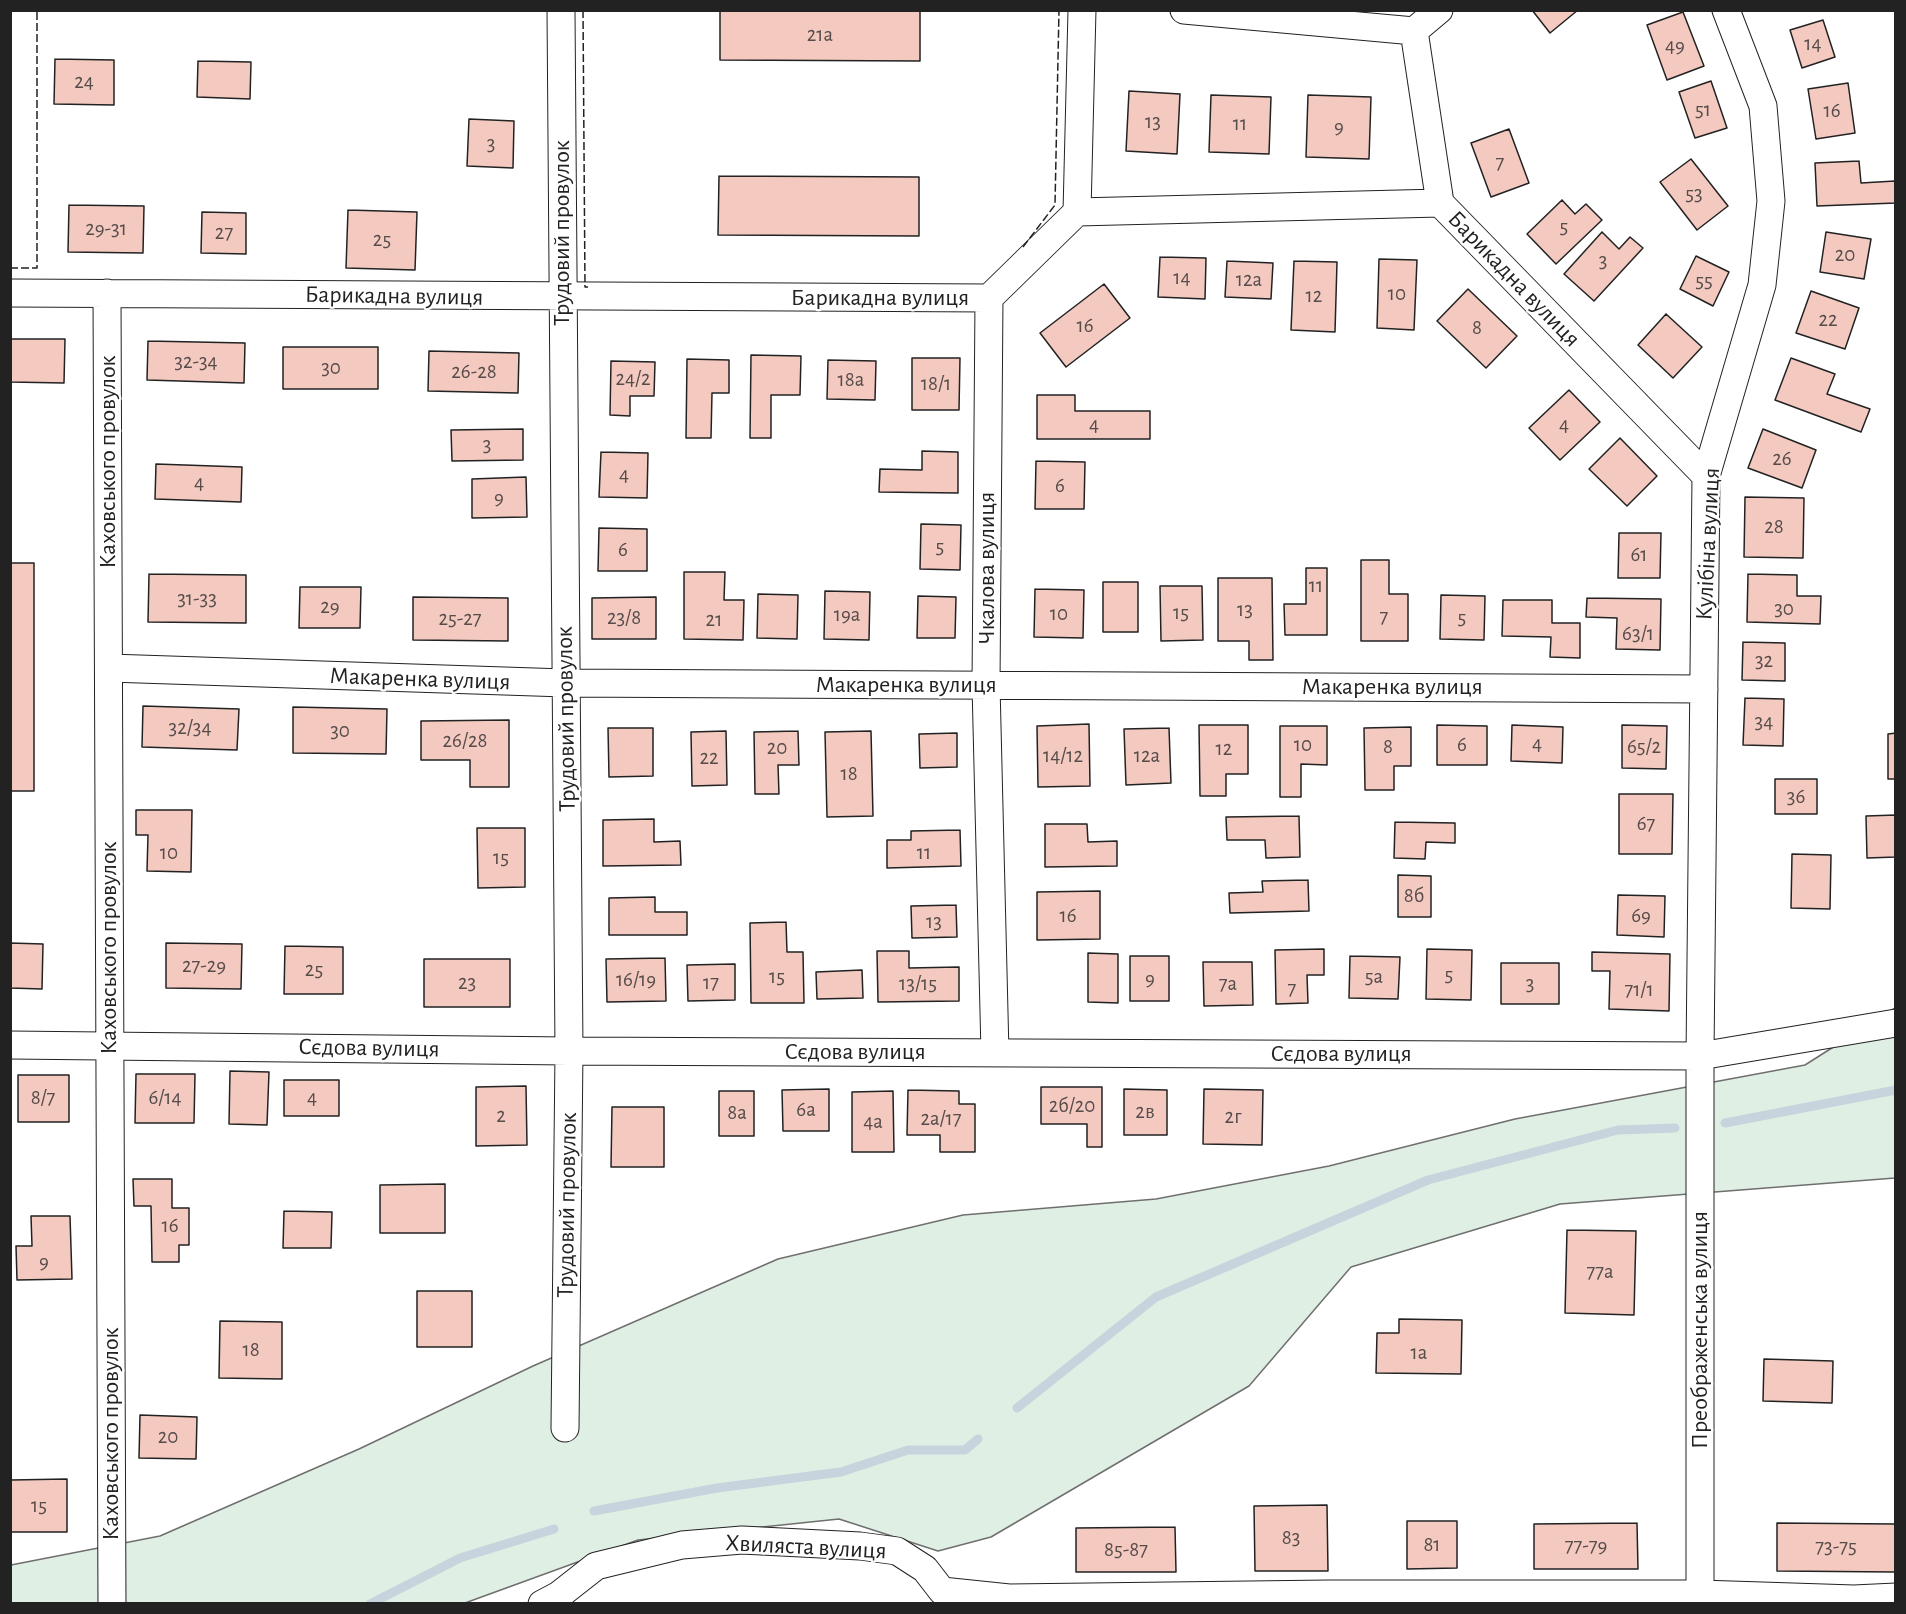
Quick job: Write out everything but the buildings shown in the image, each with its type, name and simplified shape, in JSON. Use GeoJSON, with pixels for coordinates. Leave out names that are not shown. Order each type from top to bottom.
{"type":"FeatureCollection","features":[{"type":"Feature","properties":{"kind":"street","name":"Трудовий провулок"},"geometry":{"type":"LineString","coordinates":[[561,10],[569,1051],[565,1428]]}},
{"type":"Feature","properties":{"kind":"street"},"geometry":{"type":"LineString","coordinates":[[1077,212],[1082,10]]}},
{"type":"Feature","properties":{"kind":"street"},"geometry":{"type":"LineString","coordinates":[[1184,10],[1414,31],[1439,10]]}},
{"type":"Feature","properties":{"kind":"street","name":"Кулібіна вулиця"},"geometry":{"type":"LineString","coordinates":[[1700,1056],[1706,476],[1762,285],[1771,201],[1763,106],[1726,10]]}},
{"type":"Feature","properties":{"kind":"street"},"geometry":{"type":"LineString","coordinates":[[1414,31],[1440,203]]}},
{"type":"Feature","properties":{"kind":"street","name":"Барикадна вулиця"},"geometry":{"type":"LineString","coordinates":[[10,293],[562,298],[989,298],[1077,212],[1440,203],[1706,476]]}},
{"type":"Feature","properties":{"kind":"street","name":"Каховського провулок"},"geometry":{"type":"LineString","coordinates":[[107,293],[112,1604]]}},
{"type":"Feature","properties":{"kind":"street","name":"Чкалова вулиця"},"geometry":{"type":"LineString","coordinates":[[989,298],[987,686],[995,1053]]}},
{"type":"Feature","properties":{"kind":"street","name":"Макаренка вулиця"},"geometry":{"type":"LineString","coordinates":[[109,668],[565,683],[1704,689]]}},
{"type":"Feature","properties":{"kind":"street","name":"Сєдова вулиця"},"geometry":{"type":"LineString","coordinates":[[10,1045],[110,1044],[569,1051],[1700,1056],[1896,1023]]}},
{"type":"Feature","properties":{"kind":"street","name":"Преображенська вулиця"},"geometry":{"type":"LineString","coordinates":[[1700,1056],[1700,1599]]}},
{"type":"Feature","properties":{"kind":"street","name":"Хвиляста вулиця"},"geometry":{"type":"LineString","coordinates":[[542,1604],[559,1595],[596,1566],[682,1545],[741,1540],[861,1546],[897,1551],[925,1569],[942,1597],[1854,1599],[1896,1597]]}},
{"type":"Feature","properties":{"kind":"green space"},"geometry":{"type":"Polygon","coordinates":[[[1895,1008],[1895,1178],[1560,1204],[1351,1267],[1249,1386],[991,1537],[938,1551],[839,1519],[638,1540],[465,1603],[11,1604],[11,1565],[160,1536],[359,1449],[533,1366],[778,1259],[963,1215],[1156,1199],[1329,1166],[1515,1119],[1805,1065],[1895,1008]]]}},
{"type":"Feature","properties":{"kind":"waterway"},"geometry":{"type":"LineString","coordinates":[[1725,1123],[1896,1090]]}},
{"type":"Feature","properties":{"kind":"waterway"},"geometry":{"type":"LineString","coordinates":[[1017,1408],[1156,1297],[1428,1180],[1618,1130],[1675,1128]]}},
{"type":"Feature","properties":{"kind":"waterway"},"geometry":{"type":"LineString","coordinates":[[594,1511],[717,1488],[841,1472],[908,1450],[965,1450],[978,1439]]}},
{"type":"Feature","properties":{"kind":"waterway"},"geometry":{"type":"LineString","coordinates":[[370,1604],[460,1558],[554,1529]]}},
{"type":"Feature","properties":{"kind":"fence"},"geometry":{"type":"LineString","coordinates":[[10,268],[37,268],[37,10]]}},
{"type":"Feature","properties":{"kind":"fence"},"geometry":{"type":"LineString","coordinates":[[583,10],[585,287],[588,287]]}},
{"type":"Feature","properties":{"kind":"fence"},"geometry":{"type":"LineString","coordinates":[[1023,247],[1055,205],[1059,10]]}}]}
